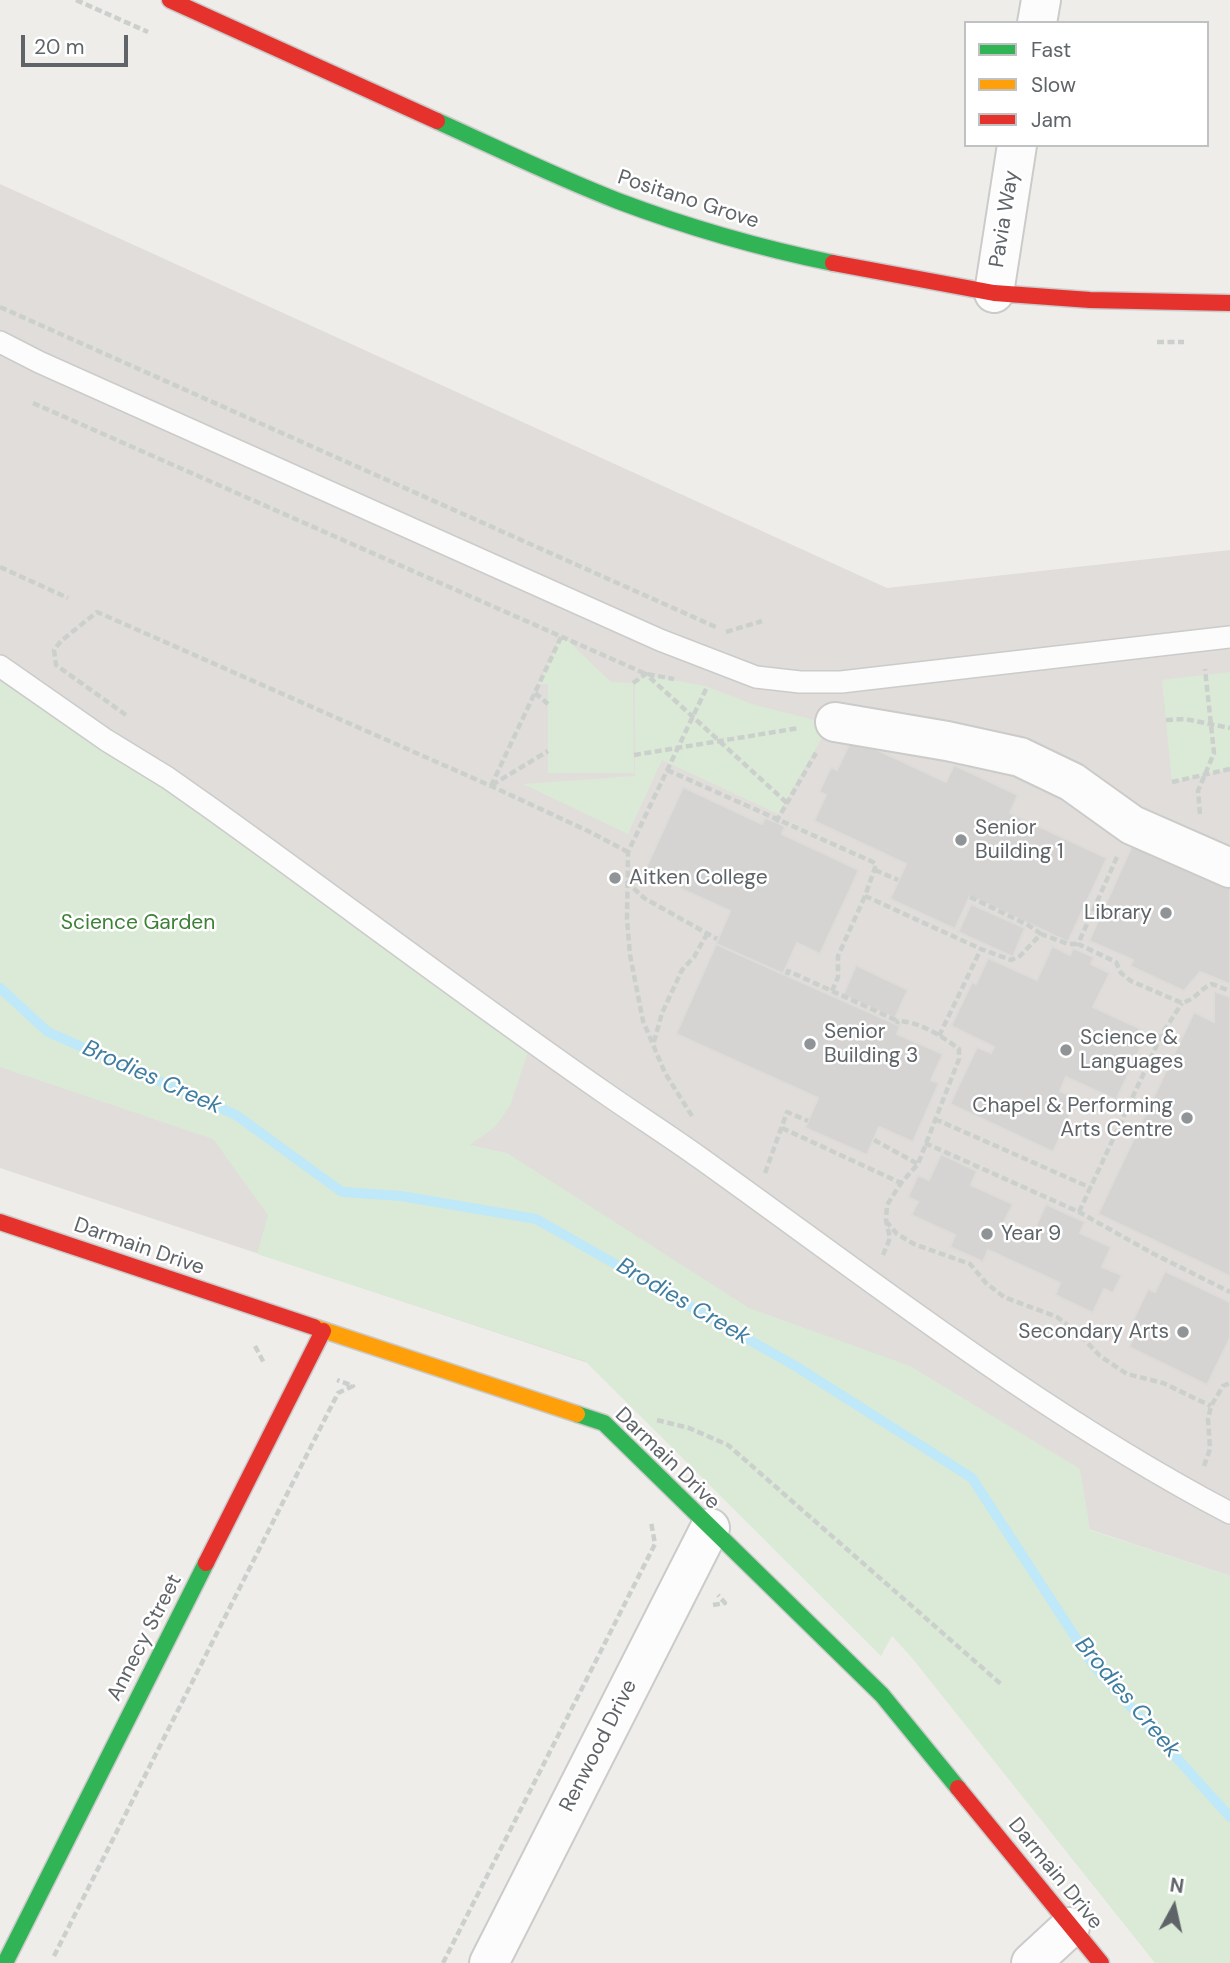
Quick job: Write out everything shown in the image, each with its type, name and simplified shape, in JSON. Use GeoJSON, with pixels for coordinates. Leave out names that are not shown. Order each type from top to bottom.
{"type":"FeatureCollection","features":[{"type":"Feature","properties":{"kind":"street","name":"Positano Grove"},"geometry":{"type":"LineString","coordinates":[[170,0],[529,163],[618,201],[705,230],[794,255],[994,293],[1090,300],[1230,303]]}},
{"type":"Feature","properties":{"kind":"street"},"geometry":{"type":"LineString","coordinates":[[1037,21],[1041,0]]}},
{"type":"Feature","properties":{"kind":"street","name":"Pavia Way"},"geometry":{"type":"LineString","coordinates":[[994,293],[1017,147]]}},
{"type":"Feature","properties":{"kind":"street"},"geometry":{"type":"LineString","coordinates":[[835,722],[947,741],[1020,757],[1072,782],[1132,825],[1216,862]]}},
{"type":"Feature","properties":{"kind":"street","name":"Darmain Drive"},"geometry":{"type":"LineString","coordinates":[[0,1222],[604,1423],[882,1695],[1101,1963]]}},
{"type":"Feature","properties":{"kind":"street","name":"Annecy Street"},"geometry":{"type":"LineString","coordinates":[[5,1963],[323,1331]]}},
{"type":"Feature","properties":{"kind":"street","name":"Renwood Drive"},"geometry":{"type":"LineString","coordinates":[[489,1963],[710,1528]]}},
{"type":"Feature","properties":{"kind":"street"},"geometry":{"type":"LineString","coordinates":[[1031,1963],[1070,1927]]}},
{"type":"Feature","properties":{"kind":"lane"},"geometry":{"type":"LineString","coordinates":[[0,342],[20,354],[660,640],[757,677],[800,682],[841,682],[1230,637]]}},
{"type":"Feature","properties":{"kind":"lane"},"geometry":{"type":"LineString","coordinates":[[0,666],[212,809],[985,1363],[1171,1481],[1230,1513]]}},
{"type":"Feature","properties":{"kind":"path"},"geometry":{"type":"LineString","coordinates":[[0,307],[728,633],[762,621]]}},
{"type":"Feature","properties":{"kind":"path"},"geometry":{"type":"LineString","coordinates":[[33,402],[562,635],[491,786]]}},
{"type":"Feature","properties":{"kind":"path"},"geometry":{"type":"LineString","coordinates":[[0,567],[68,598]]}},
{"type":"Feature","properties":{"kind":"path"},"geometry":{"type":"LineString","coordinates":[[54,650],[61,641],[97,612],[491,786],[628,852]]}},
{"type":"Feature","properties":{"kind":"path"},"geometry":{"type":"LineString","coordinates":[[1205,671],[1214,753],[1198,791],[1216,862]]}},
{"type":"Feature","properties":{"kind":"path"},"geometry":{"type":"LineString","coordinates":[[633,682],[646,674],[787,803]]}},
{"type":"Feature","properties":{"kind":"path"},"geometry":{"type":"LineString","coordinates":[[695,1122],[666,1073],[643,1021],[631,955],[626,880],[628,852],[708,685]]}},
{"type":"Feature","properties":{"kind":"path"},"geometry":{"type":"LineString","coordinates":[[535,693],[548,704]]}},
{"type":"Feature","properties":{"kind":"path"},"geometry":{"type":"LineString","coordinates":[[1166,720],[1185,719],[1230,728]]}},
{"type":"Feature","properties":{"kind":"path"},"geometry":{"type":"LineString","coordinates":[[634,755],[835,722]]}},
{"type":"Feature","properties":{"kind":"path"},"geometry":{"type":"LineString","coordinates":[[777,820],[835,722]]}},
{"type":"Feature","properties":{"kind":"path"},"geometry":{"type":"LineString","coordinates":[[491,786],[548,751]]}},
{"type":"Feature","properties":{"kind":"path"},"geometry":{"type":"LineString","coordinates":[[1172,782],[1230,769]]}},
{"type":"Feature","properties":{"kind":"path"},"geometry":{"type":"LineString","coordinates":[[667,770],[876,865],[838,956],[838,977],[832,991]]}},
{"type":"Feature","properties":{"kind":"path"},"geometry":{"type":"LineString","coordinates":[[1078,944],[1132,825]]}},
{"type":"Feature","properties":{"kind":"path"},"geometry":{"type":"LineString","coordinates":[[875,870],[898,880]]}},
{"type":"Feature","properties":{"kind":"path"},"geometry":{"type":"LineString","coordinates":[[626,880],[644,898],[717,939]]}},
{"type":"Feature","properties":{"kind":"path"},"geometry":{"type":"LineString","coordinates":[[865,896],[1006,960],[1016,959],[1041,934]]}},
{"type":"Feature","properties":{"kind":"path"},"geometry":{"type":"LineString","coordinates":[[970,897],[1041,934],[1068,944],[1078,944],[1116,962],[1121,973],[1131,981],[1182,1003]]}},
{"type":"Feature","properties":{"kind":"path"},"geometry":{"type":"LineString","coordinates":[[653,1043],[662,1013],[677,981],[707,934]]}},
{"type":"Feature","properties":{"kind":"path"},"geometry":{"type":"LineString","coordinates":[[939,1036],[981,949]]}},
{"type":"Feature","properties":{"kind":"path"},"geometry":{"type":"LineString","coordinates":[[786,975],[788,971],[897,1022],[907,1021],[959,1049],[960,1059],[918,1164],[901,1183],[887,1205],[886,1220],[890,1238],[881,1259]]}},
{"type":"Feature","properties":{"kind":"path"},"geometry":{"type":"LineString","coordinates":[[1079,1212],[1162,1034],[1182,1003],[1195,999],[1206,986],[1212,984],[1230,991]]}},
{"type":"Feature","properties":{"kind":"path"},"geometry":{"type":"LineString","coordinates":[[764,1176],[787,1112],[808,1121]]}},
{"type":"Feature","properties":{"kind":"path"},"geometry":{"type":"LineString","coordinates":[[935,1119],[1091,1188]]}},
{"type":"Feature","properties":{"kind":"path"},"geometry":{"type":"LineString","coordinates":[[782,1128],[901,1183]]}},
{"type":"Feature","properties":{"kind":"path"},"geometry":{"type":"LineString","coordinates":[[874,1140],[918,1164]]}},
{"type":"Feature","properties":{"kind":"path"},"geometry":{"type":"LineString","coordinates":[[925,1143],[1079,1212],[1230,1292]]}},
{"type":"Feature","properties":{"kind":"path"},"geometry":{"type":"LineString","coordinates":[[886,1220],[897,1234],[914,1244],[970,1264],[986,1283],[1004,1297],[1058,1317],[1100,1356],[1127,1374],[1163,1383],[1211,1406]]}},
{"type":"Feature","properties":{"kind":"path"},"geometry":{"type":"LineString","coordinates":[[255,1344],[266,1366]]}},
{"type":"Feature","properties":{"kind":"path"},"geometry":{"type":"LineString","coordinates":[[1204,1466],[1210,1448],[1208,1419],[1211,1406],[1223,1386],[1230,1383]]}},
{"type":"Feature","properties":{"kind":"path"},"geometry":{"type":"LineString","coordinates":[[353,1386],[359,1384]]}},
{"type":"Feature","properties":{"kind":"path"},"geometry":{"type":"LineString","coordinates":[[604,1423],[634,1417],[647,1418],[689,1428],[728,1445],[1002,1685]]}},
{"type":"Feature","properties":{"kind":"path"},"geometry":{"type":"LineString","coordinates":[[443,1963],[654,1544],[650,1518]]}},
{"type":"Feature","properties":{"kind":"shaded area","name":"Aitken College"},"geometry":{"type":"Polygon","coordinates":[[[0,184],[887,588],[1230,550],[1230,1576],[0,1168],[0,184]]]}},
{"type":"Feature","properties":{"kind":"green space"},"geometry":{"type":"Polygon","coordinates":[[[562,635],[611,682],[633,683],[634,773],[548,773],[548,684],[539,684],[562,635]]]}},
{"type":"Feature","properties":{"kind":"green space","name":"Science Garden"},"geometry":{"type":"Polygon","coordinates":[[[0,665],[532,1040],[510,1106],[495,1127],[470,1145],[507,1153],[749,1308],[910,1366],[1080,1469],[1090,1530],[1230,1576],[1230,1963],[1155,1963],[892,1636],[881,1656],[585,1361],[257,1254],[268,1215],[213,1139],[0,1067],[0,665]]]}},
{"type":"Feature","properties":{"kind":"green space"},"geometry":{"type":"Polygon","coordinates":[[[1230,672],[1230,769],[1172,782],[1162,680],[1230,672]]]}},
{"type":"Feature","properties":{"kind":"green space"},"geometry":{"type":"Polygon","coordinates":[[[645,675],[705,686],[755,705],[830,724],[778,814],[662,760],[628,834],[523,784],[635,776],[635,684],[645,675]]]}},
{"type":"Feature","properties":{"kind":"building","name":"Senior Building 1"},"geometry":{"type":"Polygon","coordinates":[[[852,738],[946,782],[954,765],[1018,795],[1010,813],[1107,858],[1068,942],[970,896],[955,929],[890,899],[906,864],[814,821],[826,795],[819,792],[831,767],[837,770],[852,738]]]}},
{"type":"Feature","properties":{"kind":"building"},"geometry":{"type":"Polygon","coordinates":[[[683,787],[762,824],[765,818],[776,822],[785,827],[782,834],[859,870],[820,954],[797,943],[783,974],[716,944],[730,911],[644,872],[683,787]]]}},
{"type":"Feature","properties":{"kind":"building","name":"Library"},"geometry":{"type":"Polygon","coordinates":[[[1134,841],[1230,885],[1230,984],[1200,972],[1184,991],[1130,966],[1133,960],[1089,941],[1134,841]]]}},
{"type":"Feature","properties":{"kind":"building"},"geometry":{"type":"Polygon","coordinates":[[[971,904],[1025,928],[1013,957],[958,932],[971,904]]]}},
{"type":"Feature","properties":{"kind":"building","name":"Senior Building 3"},"geometry":{"type":"Polygon","coordinates":[[[716,944],[900,1026],[897,1034],[943,1054],[931,1080],[939,1083],[913,1142],[879,1127],[867,1155],[805,1128],[818,1098],[676,1034],[716,944]]]}},
{"type":"Feature","properties":{"kind":"building","name":"Science & Languages"},"geometry":{"type":"Polygon","coordinates":[[[1052,946],[1070,955],[1073,948],[1094,957],[1091,964],[1110,973],[1093,1007],[1141,1029],[1136,1040],[1143,1043],[1116,1100],[1066,1077],[1060,1091],[1078,1099],[1053,1152],[950,1104],[977,1047],[991,1053],[994,1047],[951,1026],[972,982],[976,984],[988,958],[1037,980],[1052,946]]]}},
{"type":"Feature","properties":{"kind":"building"},"geometry":{"type":"Polygon","coordinates":[[[856,965],[908,990],[895,1018],[843,995],[856,965]]]}},
{"type":"Feature","properties":{"kind":"building","name":"Chapel & Performing Arts Centre"},"geometry":{"type":"Polygon","coordinates":[[[1214,991],[1230,997],[1230,1276],[1098,1214],[1194,1012],[1214,1022],[1214,991]]]}},
{"type":"Feature","properties":{"kind":"building","name":"Year 9"},"geometry":{"type":"Polygon","coordinates":[[[941,1154],[977,1171],[971,1185],[1013,1204],[1002,1226],[1030,1239],[1046,1204],[1085,1222],[1080,1233],[1111,1247],[1102,1267],[1122,1275],[1113,1293],[1104,1289],[1093,1313],[1055,1295],[1060,1283],[988,1250],[983,1262],[950,1247],[955,1235],[911,1215],[918,1202],[908,1197],[918,1175],[929,1180],[941,1154]]]}},
{"type":"Feature","properties":{"kind":"building","name":"Secondary Arts"},"geometry":{"type":"Polygon","coordinates":[[[1165,1271],[1230,1302],[1230,1338],[1207,1385],[1129,1347],[1139,1326],[1132,1322],[1148,1289],[1155,1292],[1165,1271]]]}},
{"type":"Feature","properties":{"kind":"waterway","name":"Brodies Creek"},"geometry":{"type":"LineString","coordinates":[[0,988],[48,1032],[236,1115],[342,1192],[401,1196],[536,1219],[797,1367],[972,1478],[1094,1666],[1230,1817]]}},
{"type":"Feature","properties":{"kind":"traffic: fast"},"geometry":{"type":"LineString","coordinates":[[437,121],[572,182],[644,211],[778,251],[833,263]]}},
{"type":"Feature","properties":{"kind":"traffic: fast"},"geometry":{"type":"LineString","coordinates":[[577,1414],[604,1423],[882,1695],[958,1788]]}},
{"type":"Feature","properties":{"kind":"traffic: fast"},"geometry":{"type":"LineString","coordinates":[[5,1963],[206,1563]]}},
{"type":"Feature","properties":{"kind":"traffic: slow"},"geometry":{"type":"LineString","coordinates":[[314,1327],[577,1414]]}},
{"type":"Feature","properties":{"kind":"traffic: jam"},"geometry":{"type":"LineString","coordinates":[[170,0],[437,121]]}},
{"type":"Feature","properties":{"kind":"traffic: jam"},"geometry":{"type":"LineString","coordinates":[[833,263],[994,293],[1090,300],[1230,303]]}},
{"type":"Feature","properties":{"kind":"traffic: jam"},"geometry":{"type":"LineString","coordinates":[[0,1222],[314,1327]]}},
{"type":"Feature","properties":{"kind":"traffic: jam"},"geometry":{"type":"LineString","coordinates":[[206,1563],[323,1331]]}},
{"type":"Feature","properties":{"kind":"traffic: jam"},"geometry":{"type":"LineString","coordinates":[[958,1788],[1101,1963]]}},
{"type":"Feature","properties":{"kind":"place","name":"Senior Building 1"},"geometry":{"type":"Point","coordinates":[961,840]}},
{"type":"Feature","properties":{"kind":"place","name":"Aitken College"},"geometry":{"type":"Point","coordinates":[615,878]}},
{"type":"Feature","properties":{"kind":"place","name":"Library"},"geometry":{"type":"Point","coordinates":[1166,913]}},
{"type":"Feature","properties":{"kind":"place","name":"Senior Building 3"},"geometry":{"type":"Point","coordinates":[810,1044]}},
{"type":"Feature","properties":{"kind":"place","name":"Science & Languages"},"geometry":{"type":"Point","coordinates":[1066,1050]}},
{"type":"Feature","properties":{"kind":"place","name":"Chapel & Performing Arts Centre"},"geometry":{"type":"Point","coordinates":[1187,1118]}},
{"type":"Feature","properties":{"kind":"place","name":"Year 9"},"geometry":{"type":"Point","coordinates":[987,1234]}},
{"type":"Feature","properties":{"kind":"place","name":"Secondary Arts"},"geometry":{"type":"Point","coordinates":[1183,1332]}}]}
